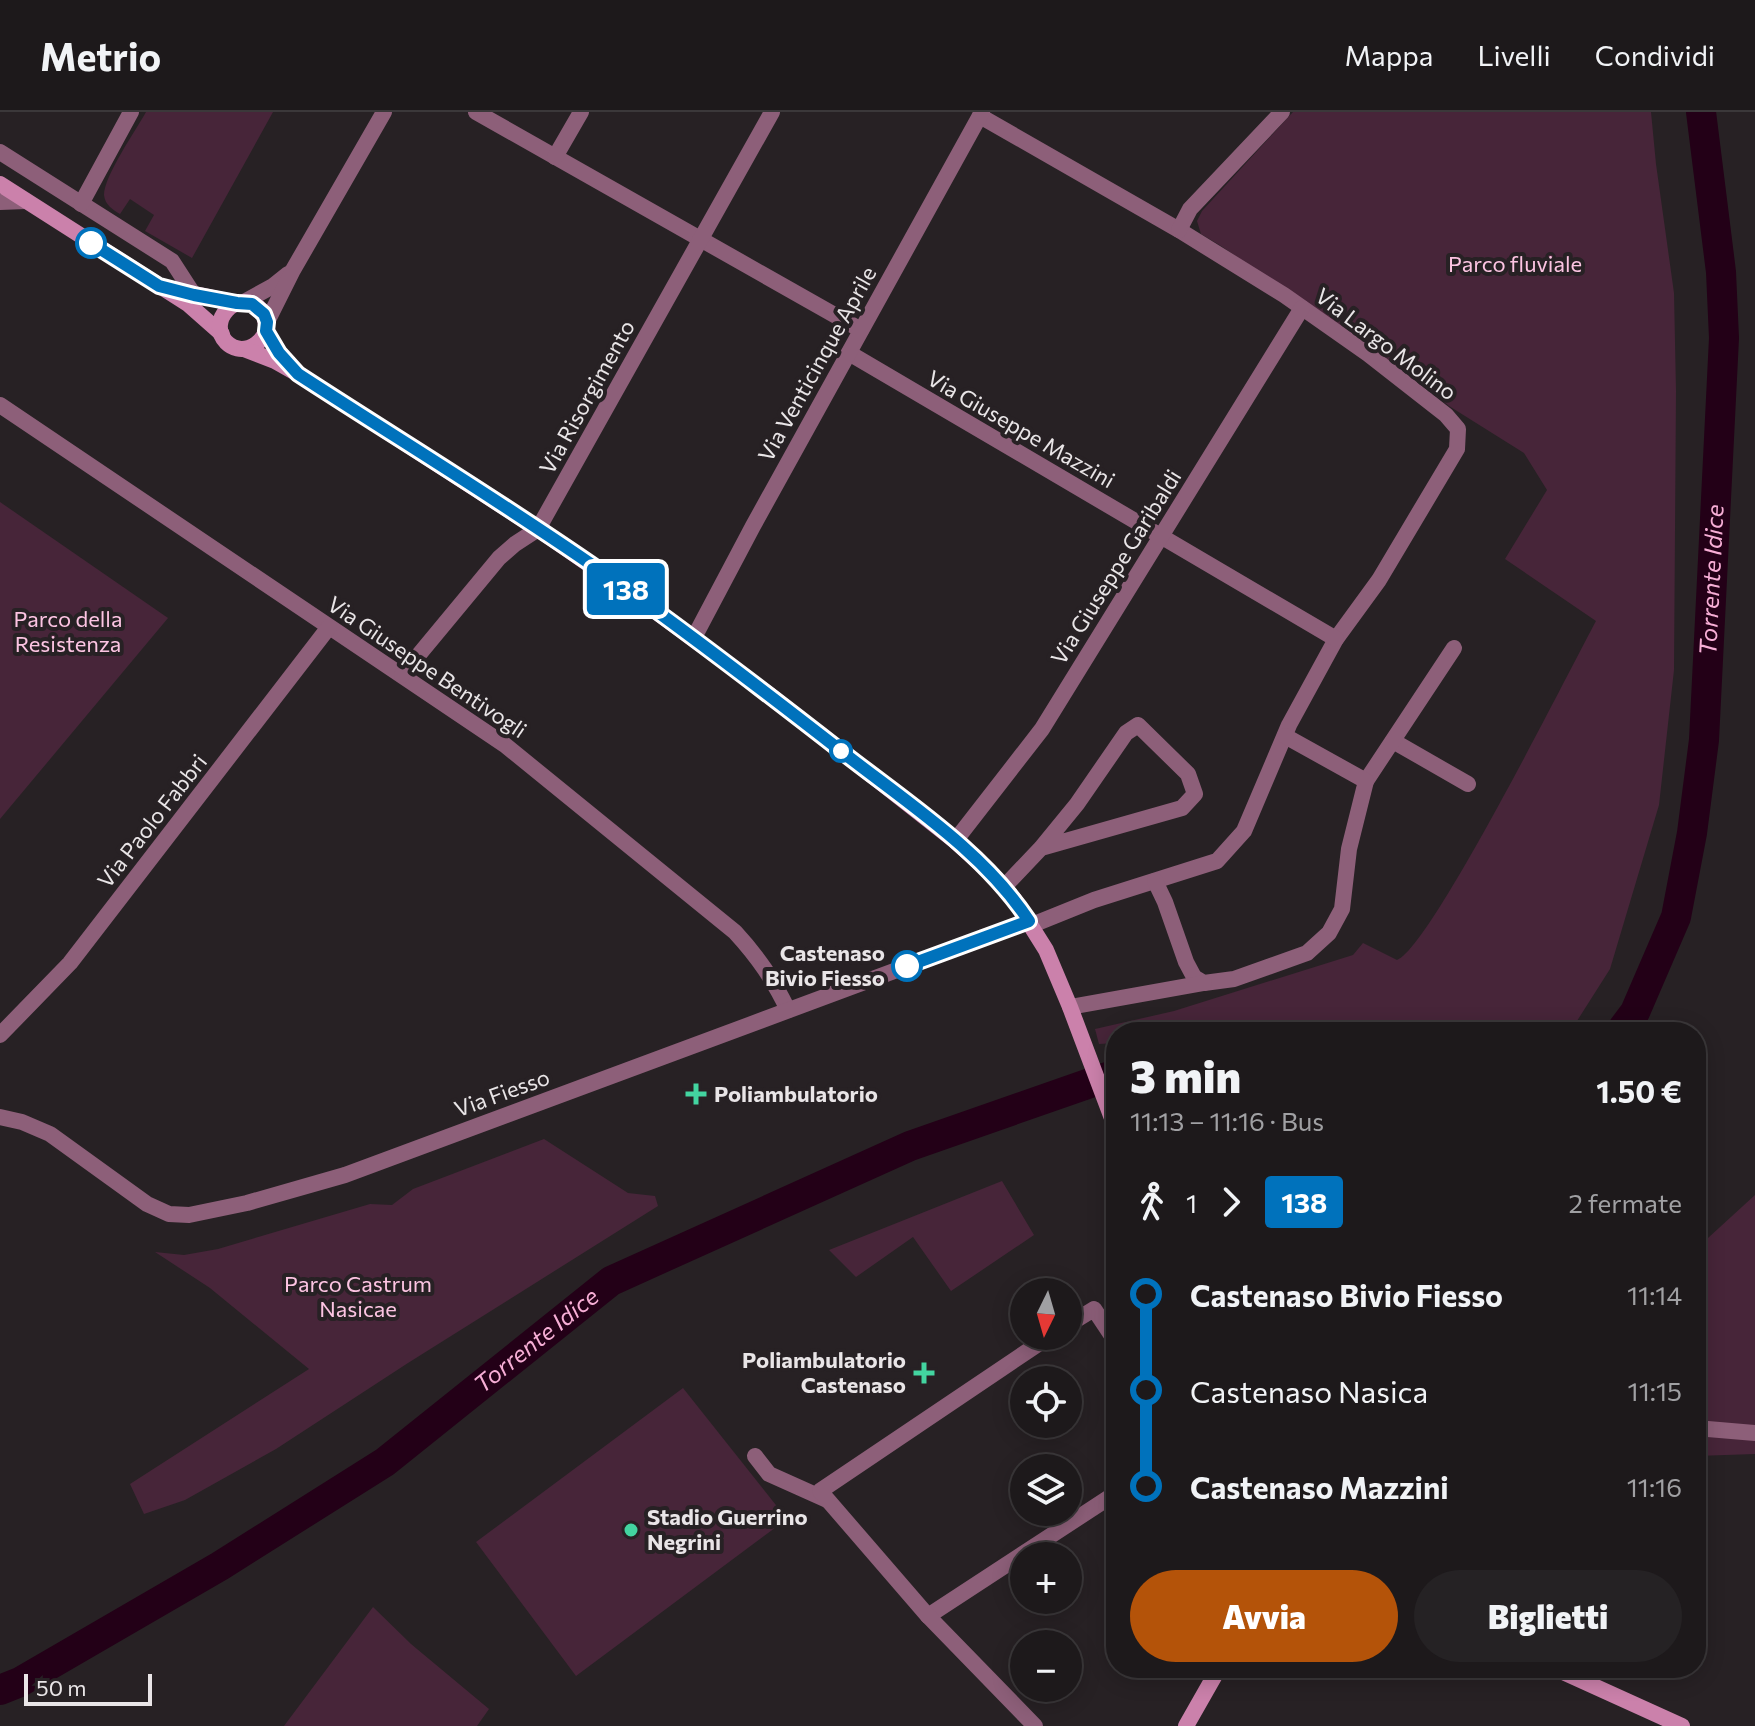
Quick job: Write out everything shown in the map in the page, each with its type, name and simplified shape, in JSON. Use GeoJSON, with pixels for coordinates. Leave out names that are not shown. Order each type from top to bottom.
{"type":"FeatureCollection","features":[{"type":"Feature","properties":{"kind":"street"},"geometry":{"type":"LineString","coordinates":[[81,204],[131,112]]}},
{"type":"Feature","properties":{"kind":"street"},"geometry":{"type":"LineString","coordinates":[[244,349],[264,338],[293,270],[384,112]]}},
{"type":"Feature","properties":{"kind":"street"},"geometry":{"type":"LineString","coordinates":[[476,112],[861,330]]}},
{"type":"Feature","properties":{"kind":"street"},"geometry":{"type":"LineString","coordinates":[[555,157],[581,112]]}},
{"type":"Feature","properties":{"kind":"street","name":"Via Risorgimento"},"geometry":{"type":"LineString","coordinates":[[402,675],[499,558],[538,529],[772,112]]}},
{"type":"Feature","properties":{"kind":"street"},"geometry":{"type":"LineString","coordinates":[[1179,230],[1190,209],[1282,112]]}},
{"type":"Feature","properties":{"kind":"street","name":"Via Largo Molino"},"geometry":{"type":"LineString","coordinates":[[981,114],[1284,295],[1424,397],[1458,429],[1457,449],[1379,580],[1336,639],[1285,736],[1244,831],[1217,861],[1030,923]]}},
{"type":"Feature","properties":{"kind":"street","name":"Via Venticinque Aprile"},"geometry":{"type":"LineString","coordinates":[[691,637],[698,630],[981,114]]}},
{"type":"Feature","properties":{"kind":"street"},"geometry":{"type":"LineString","coordinates":[[0,152],[172,261],[194,295]]}},
{"type":"Feature","properties":{"kind":"street"},"geometry":{"type":"LineString","coordinates":[[0,184],[188,304],[222,334],[229,345],[275,361],[298,374],[606,575],[771,696],[955,841],[1004,887],[1046,950],[1106,1102]]}},
{"type":"Feature","properties":{"kind":"street"},"geometry":{"type":"LineString","coordinates":[[0,202],[26,201]]}},
{"type":"Feature","properties":{"kind":"street"},"geometry":{"type":"LineString","coordinates":[[222,334],[220,326],[224,312],[273,286],[293,270]]}},
{"type":"Feature","properties":{"kind":"street"},"geometry":{"type":"LineString","coordinates":[[159,286],[252,304],[259,308],[279,353],[298,374]]}},
{"type":"Feature","properties":{"kind":"street","name":"Via Giuseppe Garibaldi"},"geometry":{"type":"LineString","coordinates":[[955,841],[1042,729],[1302,308]]}},
{"type":"Feature","properties":{"kind":"street","name":"Via Giuseppe Mazzini"},"geometry":{"type":"LineString","coordinates":[[849,353],[1336,639]]}},
{"type":"Feature","properties":{"kind":"street","name":"Via Giuseppe Bentivogli"},"geometry":{"type":"LineString","coordinates":[[0,405],[505,745],[735,932],[759,958],[788,1010]]}},
{"type":"Feature","properties":{"kind":"street","name":"Via Paolo Fabbri"},"geometry":{"type":"LineString","coordinates":[[0,1035],[70,963],[329,627]]}},
{"type":"Feature","properties":{"kind":"street"},"geometry":{"type":"LineString","coordinates":[[1072,1011],[1234,979],[1307,953],[1329,933],[1342,909],[1349,849],[1366,781],[1454,648]]}},
{"type":"Feature","properties":{"kind":"street"},"geometry":{"type":"LineString","coordinates":[[1004,887],[1077,804],[1126,733],[1138,725],[1188,774],[1195,794],[1182,808],[1041,848]]}},
{"type":"Feature","properties":{"kind":"street"},"geometry":{"type":"LineString","coordinates":[[1285,736],[1366,781]]}},
{"type":"Feature","properties":{"kind":"street"},"geometry":{"type":"LineString","coordinates":[[1393,741],[1468,784]]}},
{"type":"Feature","properties":{"kind":"street"},"geometry":{"type":"LineString","coordinates":[[1155,881],[1186,962],[1194,977],[1204,983]]}},
{"type":"Feature","properties":{"kind":"street","name":"Via Fiesso"},"geometry":{"type":"LineString","coordinates":[[0,1117],[50,1134],[147,1204],[169,1214],[189,1215],[247,1203],[345,1175],[1030,923]]}},
{"type":"Feature","properties":{"kind":"street"},"geometry":{"type":"LineString","coordinates":[[0,1107],[22,1122]]}},
{"type":"Feature","properties":{"kind":"street"},"geometry":{"type":"LineString","coordinates":[[1082,1316],[1094,1309],[1106,1327]]}},
{"type":"Feature","properties":{"kind":"street"},"geometry":{"type":"LineString","coordinates":[[824,1496],[1030,1350]]}},
{"type":"Feature","properties":{"kind":"street"},"geometry":{"type":"LineString","coordinates":[[1706,1429],[1755,1433]]}},
{"type":"Feature","properties":{"kind":"street"},"geometry":{"type":"LineString","coordinates":[[755,1456],[769,1474],[824,1496],[928,1616],[1035,1726]]}},
{"type":"Feature","properties":{"kind":"street"},"geometry":{"type":"LineString","coordinates":[[928,1616],[1106,1500]]}},
{"type":"Feature","properties":{"kind":"street"},"geometry":{"type":"LineString","coordinates":[[1189,1725],[1214,1678]]}},
{"type":"Feature","properties":{"kind":"street"},"geometry":{"type":"LineString","coordinates":[[1582,1678],[1682,1726]]}},
{"type":"Feature","properties":{"kind":"green space"},"geometry":{"type":"Polygon","coordinates":[[[146,112],[273,112],[192,258],[145,231],[154,215],[130,199],[120,214],[105,199],[109,177],[146,112]]]}},
{"type":"Feature","properties":{"kind":"green space","name":"Parco fluviale"},"geometry":{"type":"Polygon","coordinates":[[[1293,112],[1651,112],[1674,293],[1674,670],[1659,805],[1610,969],[1576,1022],[1126,1022],[1174,1011],[1353,955],[1363,943],[1397,960],[1414,944],[1468,861],[1596,621],[1505,559],[1547,490],[1524,453],[1449,406],[1406,372],[1201,234],[1197,221],[1202,211],[1293,112]]]}},
{"type":"Feature","properties":{"kind":"green space","name":"Parco della Resistenza"},"geometry":{"type":"Polygon","coordinates":[[[0,502],[168,618],[0,819],[0,502]]]}},
{"type":"Feature","properties":{"kind":"green space","name":"Parco fluviale"},"geometry":{"type":"Polygon","coordinates":[[[1106,1026],[1106,1044],[1099,1044],[1095,1029],[1106,1026]]]}},
{"type":"Feature","properties":{"kind":"green space","name":"Parco Castrum Nasicae"},"geometry":{"type":"Polygon","coordinates":[[[544,1139],[628,1193],[655,1196],[658,1206],[276,1449],[185,1500],[144,1514],[130,1484],[309,1369],[210,1288],[155,1252],[184,1255],[218,1249],[370,1204],[392,1205],[413,1189],[544,1139]]]}},
{"type":"Feature","properties":{"kind":"green space"},"geometry":{"type":"Polygon","coordinates":[[[1002,1181],[1034,1235],[951,1291],[913,1237],[856,1277],[829,1250],[1002,1181]]]}},
{"type":"Feature","properties":{"kind":"green space"},"geometry":{"type":"Polygon","coordinates":[[[1755,1195],[1755,1454],[1706,1456],[1706,1240],[1755,1195]]]}},
{"type":"Feature","properties":{"kind":"green space","name":"Stadio Guerrino Negrini"},"geometry":{"type":"Polygon","coordinates":[[[683,1388],[787,1519],[576,1676],[476,1542],[683,1388]]]}},
{"type":"Feature","properties":{"kind":"green space"},"geometry":{"type":"Polygon","coordinates":[[[373,1607],[411,1644],[489,1709],[477,1726],[284,1726],[373,1607]]]}},
{"type":"Feature","properties":{"kind":"waterway","name":"Torrente Idice"},"geometry":{"type":"LineString","coordinates":[[1628,1022],[1635,1012],[1676,917],[1692,833],[1704,740],[1724,338],[1721,272],[1701,112]]}},
{"type":"Feature","properties":{"kind":"waterway","name":"Torrente Idice"},"geometry":{"type":"LineString","coordinates":[[0,1690],[20,1682],[220,1566],[385,1462],[611,1281],[910,1146],[1106,1077]]}},
{"type":"Feature","properties":{"kind":"bus line","name":"138"},"geometry":{"type":"LineString","coordinates":[[91,243],[159,286],[244,302],[259,308],[267,322],[266,331],[279,353],[298,374],[538,529],[731,666],[955,841],[993,875],[1029,921],[907,966]]}},
{"type":"Feature","properties":{"kind":"place","name":"Castenaso Bivio Fiesso"},"geometry":{"type":"Point","coordinates":[907,966]}},
{"type":"Feature","properties":{"kind":"place","name":"Poliambulatorio"},"geometry":{"type":"Point","coordinates":[696,1094]}},
{"type":"Feature","properties":{"kind":"place","name":"Poliambulatorio Castenaso"},"geometry":{"type":"Point","coordinates":[924,1373]}},
{"type":"Feature","properties":{"kind":"place","name":"Stadio Guerrino Negrini"},"geometry":{"type":"Point","coordinates":[631,1530]}}]}
